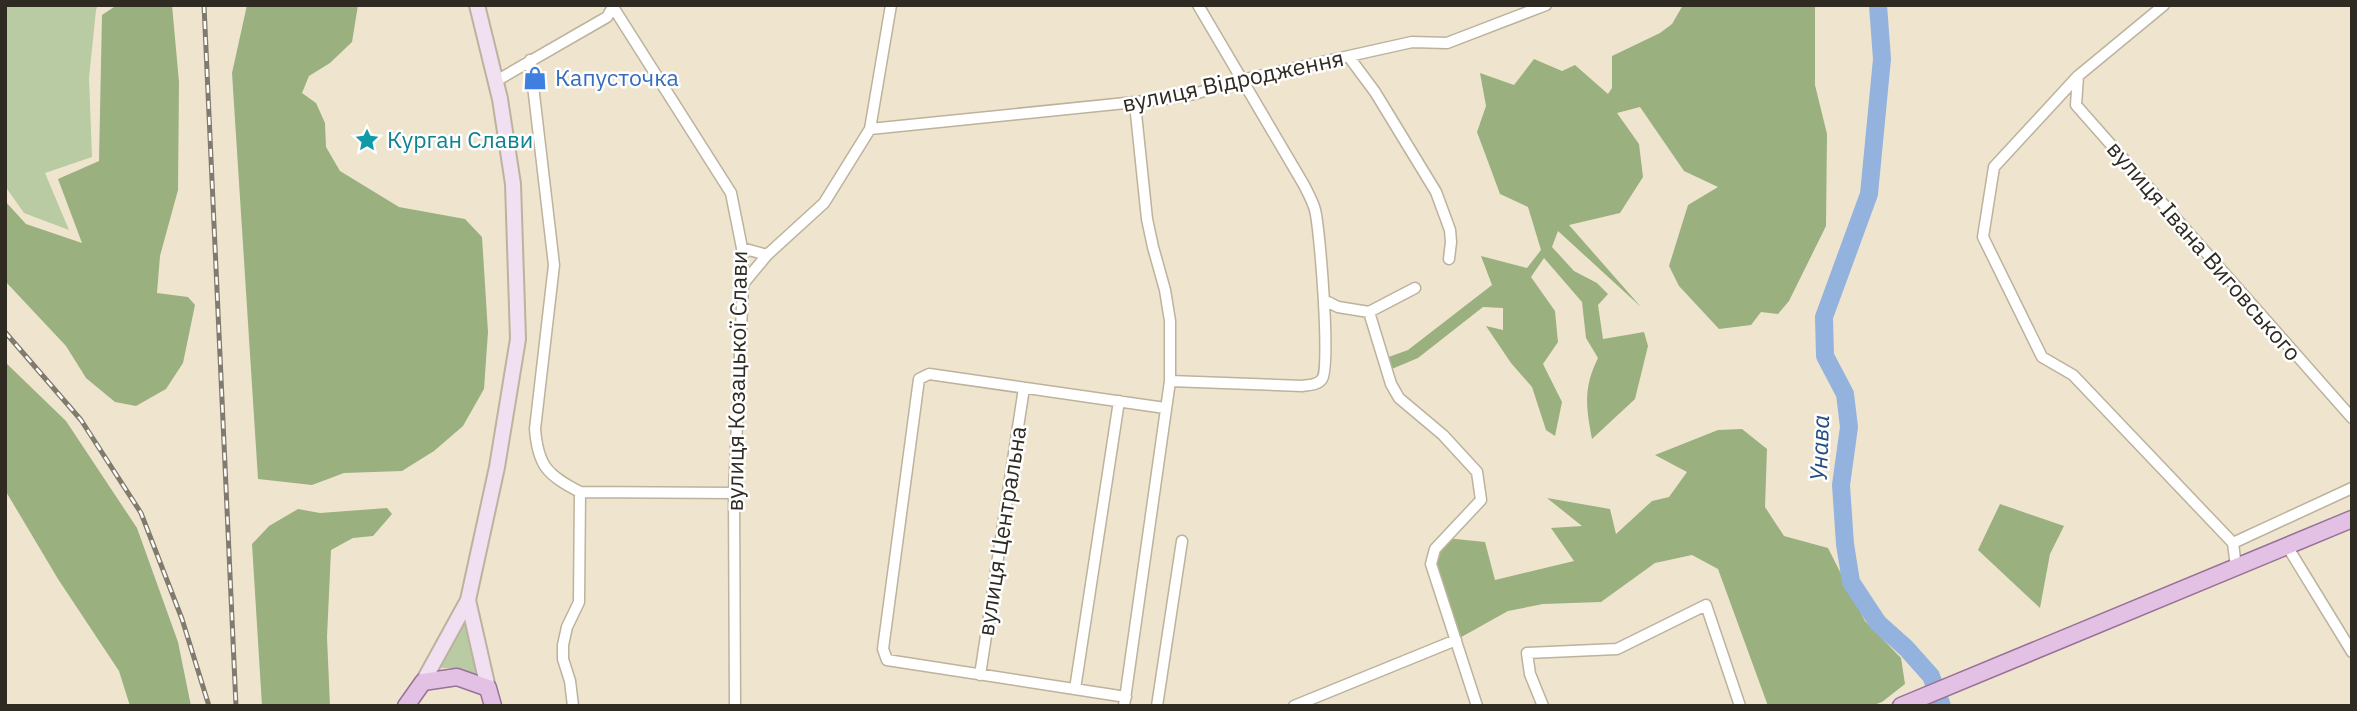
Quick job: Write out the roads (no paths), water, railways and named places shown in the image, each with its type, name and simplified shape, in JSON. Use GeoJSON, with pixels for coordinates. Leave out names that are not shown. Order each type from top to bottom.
{"type":"FeatureCollection","features":[{"type":"Feature","properties":{"kind":"main road"},"geometry":{"type":"LineString","coordinates":[[406,706],[423,682],[468,600],[497,467],[518,340],[513,184],[496,81],[477,5]]}},
{"type":"Feature","properties":{"kind":"main road"},"geometry":{"type":"LineString","coordinates":[[1901,706],[2352,519]]}},
{"type":"Feature","properties":{"kind":"main road"},"geometry":{"type":"LineString","coordinates":[[468,600],[493,706]]}},
{"type":"Feature","properties":{"kind":"main road"},"geometry":{"type":"LineString","coordinates":[[423,682],[457,677],[488,688]]}},
{"type":"Feature","properties":{"kind":"street"},"geometry":{"type":"LineString","coordinates":[[743,284],[767,255],[824,203],[870,129],[891,5]]}},
{"type":"Feature","properties":{"kind":"street"},"geometry":{"type":"LineString","coordinates":[[1170,381],[1283,387],[1316,384],[1322,380],[1326,369],[1324,300],[1315,210],[1304,185],[1198,5]]}},
{"type":"Feature","properties":{"kind":"street","name":"вулиця Відродження"},"geometry":{"type":"LineString","coordinates":[[870,129],[1135,104],[1194,94],[1241,80],[1412,42],[1447,43],[1546,5]]}},
{"type":"Feature","properties":{"kind":"street"},"geometry":{"type":"LineString","coordinates":[[2164,5],[2078,76],[1994,167],[1983,237],[2042,356],[2073,375],[2233,543],[2236,567]]}},
{"type":"Feature","properties":{"kind":"street"},"geometry":{"type":"LineString","coordinates":[[496,81],[607,17],[614,6]]}},
{"type":"Feature","properties":{"kind":"street","name":"вулиця Козацької Слави"},"geometry":{"type":"LineString","coordinates":[[614,6],[731,193],[741,248],[743,284],[734,492],[735,706]]}},
{"type":"Feature","properties":{"kind":"street"},"geometry":{"type":"LineString","coordinates":[[1349,57],[1375,92],[1436,192],[1450,230],[1449,259]]}},
{"type":"Feature","properties":{"kind":"street"},"geometry":{"type":"LineString","coordinates":[[530,60],[555,265],[535,429],[537,451],[552,477],[580,492],[734,492]]}},
{"type":"Feature","properties":{"kind":"street","name":"вулиця Івана Виговського"},"geometry":{"type":"LineString","coordinates":[[2078,76],[2076,105],[2352,418]]}},
{"type":"Feature","properties":{"kind":"street"},"geometry":{"type":"LineString","coordinates":[[1135,104],[1147,219],[1170,321],[1170,381],[1125,701],[1075,689],[887,660],[883,649],[919,379],[929,374],[1119,401],[1166,405]]}},
{"type":"Feature","properties":{"kind":"street"},"geometry":{"type":"LineString","coordinates":[[741,248],[767,255]]}},
{"type":"Feature","properties":{"kind":"street"},"geometry":{"type":"LineString","coordinates":[[1324,300],[1346,309],[1369,312],[1415,288]]}},
{"type":"Feature","properties":{"kind":"street"},"geometry":{"type":"LineString","coordinates":[[1369,312],[1391,384],[1399,398],[1443,436],[1478,472],[1481,500],[1435,549],[1431,564],[1477,706]]}},
{"type":"Feature","properties":{"kind":"street","name":"вулиця Центральна"},"geometry":{"type":"LineString","coordinates":[[980,674],[1024,388]]}},
{"type":"Feature","properties":{"kind":"street"},"geometry":{"type":"LineString","coordinates":[[1075,689],[1119,401]]}},
{"type":"Feature","properties":{"kind":"street"},"geometry":{"type":"LineString","coordinates":[[2233,543],[2352,488]]}},
{"type":"Feature","properties":{"kind":"street"},"geometry":{"type":"LineString","coordinates":[[573,706],[570,681],[563,659],[563,645],[567,627],[579,602],[580,492]]}},
{"type":"Feature","properties":{"kind":"street"},"geometry":{"type":"LineString","coordinates":[[1157,706],[1182,541]]}},
{"type":"Feature","properties":{"kind":"street"},"geometry":{"type":"LineString","coordinates":[[2287,546],[2352,652]]}},
{"type":"Feature","properties":{"kind":"street"},"geometry":{"type":"LineString","coordinates":[[1543,706],[1530,674],[1527,653],[1617,649],[1706,605],[1740,706]]}},
{"type":"Feature","properties":{"kind":"street"},"geometry":{"type":"LineString","coordinates":[[1294,706],[1456,640]]}},
{"type":"Feature","properties":{"kind":"waterway","name":"Унава"},"geometry":{"type":"LineString","coordinates":[[1878,5],[1882,59],[1869,194],[1824,317],[1825,356],[1845,394],[1849,427],[1841,485],[1851,582],[1878,623],[1906,648],[1931,676],[1942,706]]}},
{"type":"Feature","properties":{"kind":"railway"},"geometry":{"type":"LineString","coordinates":[[204,5],[236,706]]}},
{"type":"Feature","properties":{"kind":"railway"},"geometry":{"type":"LineString","coordinates":[[5,332],[81,420],[141,513],[182,619],[209,706]]}},
{"type":"Feature","properties":{"kind":"place","name":"Капусточка"},"geometry":{"type":"Point","coordinates":[535,78]}},
{"type":"Feature","properties":{"kind":"place","name":"Курган Слави"},"geometry":{"type":"Point","coordinates":[367,140]}}]}
